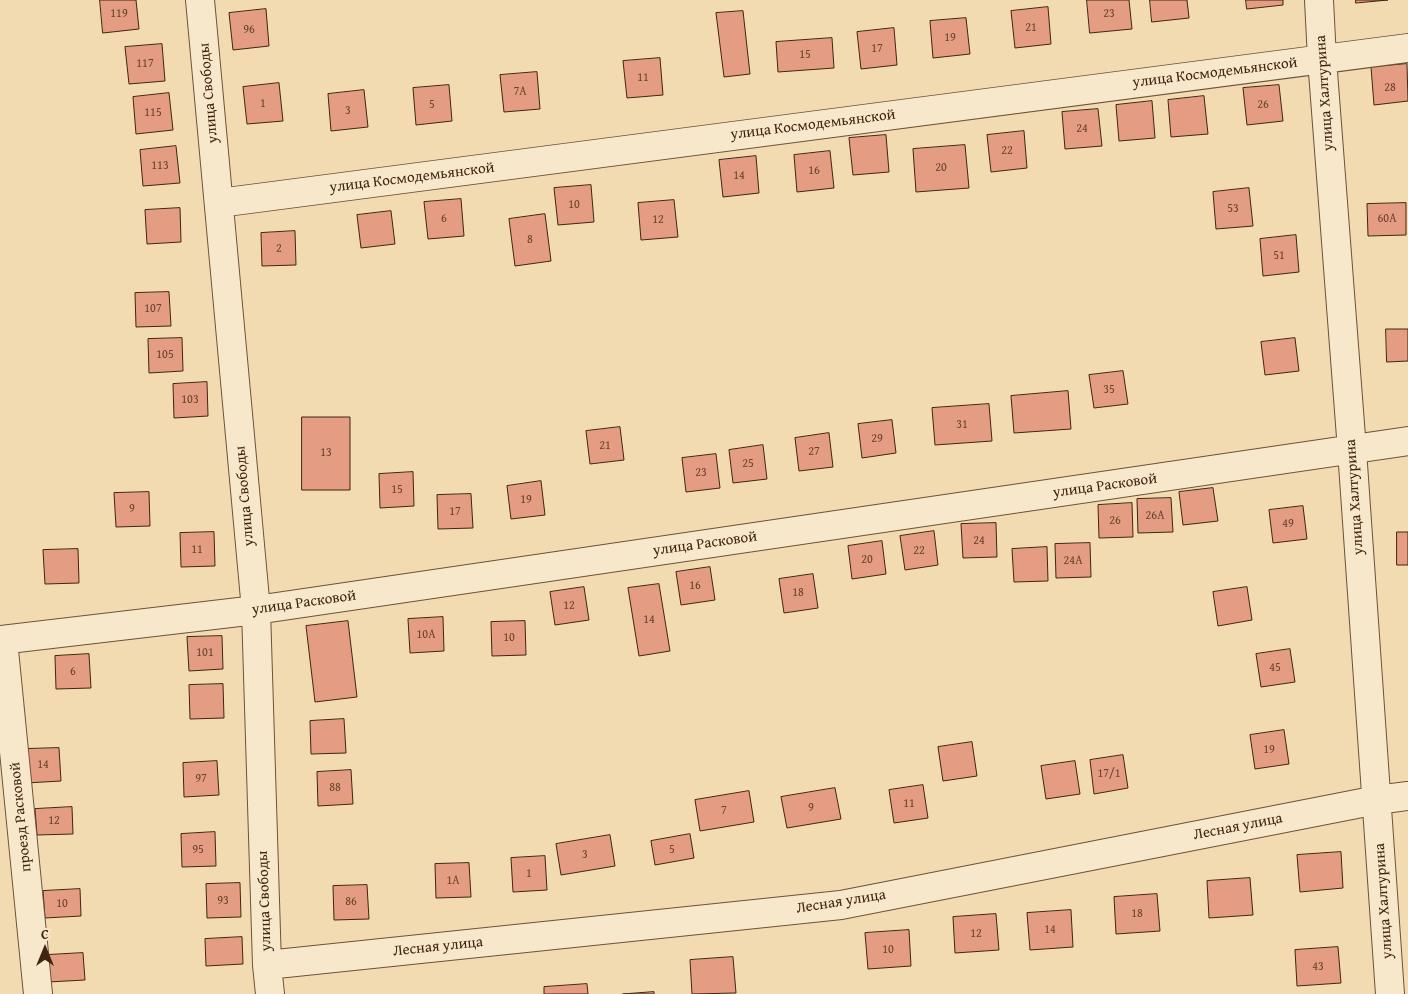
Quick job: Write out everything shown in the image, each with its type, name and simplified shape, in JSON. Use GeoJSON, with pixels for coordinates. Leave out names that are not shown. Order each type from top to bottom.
{"type":"FeatureCollection","features":[{"type":"Feature","properties":{"kind":"street","name":"улица Свободы"},"geometry":{"type":"LineString","coordinates":[[200,0],[256,610],[267,965],[270,994]]}},
{"type":"Feature","properties":{"kind":"street","name":"улица Халтурина"},"geometry":{"type":"LineString","coordinates":[[1319,0],[1390,994]]}},
{"type":"Feature","properties":{"kind":"street","name":"улица Космодемьянской"},"geometry":{"type":"LineString","coordinates":[[219,203],[1408,48]]}},
{"type":"Feature","properties":{"kind":"street","name":"улица Расковой"},"geometry":{"type":"LineString","coordinates":[[1,640],[256,610],[1408,441]]}},
{"type":"Feature","properties":{"kind":"street","name":"проезд Расковой"},"geometry":{"type":"LineString","coordinates":[[1,640],[38,994]]}},
{"type":"Feature","properties":{"kind":"street","name":"Лесная улица"},"geometry":{"type":"LineString","coordinates":[[267,965],[841,905],[1376,800],[1408,796]]}},
{"type":"Feature","properties":{"kind":"building"},"geometry":{"type":"Polygon","coordinates":[[[100,0],[136,0],[139,29],[103,33],[100,0]]]}},
{"type":"Feature","properties":{"kind":"building"},"geometry":{"type":"Polygon","coordinates":[[[1087,0],[1129,0],[1132,29],[1090,33],[1087,0]]]}},
{"type":"Feature","properties":{"kind":"building"},"geometry":{"type":"Polygon","coordinates":[[[1150,0],[1187,0],[1189,18],[1152,22],[1150,0]]]}},
{"type":"Feature","properties":{"kind":"building"},"geometry":{"type":"Polygon","coordinates":[[[1246,0],[1283,0],[1283,5],[1247,9],[1246,0]]]}},
{"type":"Feature","properties":{"kind":"building"},"geometry":{"type":"Polygon","coordinates":[[[1356,0],[1388,0],[1356,3],[1356,0]]]}},
{"type":"Feature","properties":{"kind":"building"},"geometry":{"type":"Polygon","coordinates":[[[1048,7],[1051,44],[1015,48],[1011,11],[1048,7]]]}},
{"type":"Feature","properties":{"kind":"building"},"geometry":{"type":"Polygon","coordinates":[[[266,9],[269,46],[233,50],[229,13],[266,9]]]}},
{"type":"Feature","properties":{"kind":"building"},"geometry":{"type":"Polygon","coordinates":[[[743,11],[750,74],[724,77],[716,13],[743,11]]]}},
{"type":"Feature","properties":{"kind":"building"},"geometry":{"type":"Polygon","coordinates":[[[966,18],[970,54],[933,58],[930,21],[966,18]]]}},
{"type":"Feature","properties":{"kind":"building"},"geometry":{"type":"Polygon","coordinates":[[[894,28],[897,65],[861,69],[857,32],[894,28]]]}},
{"type":"Feature","properties":{"kind":"building"},"geometry":{"type":"Polygon","coordinates":[[[832,38],[834,68],[778,72],[776,42],[832,38]]]}},
{"type":"Feature","properties":{"kind":"building"},"geometry":{"type":"Polygon","coordinates":[[[162,44],[165,81],[129,84],[125,47],[162,44]]]}},
{"type":"Feature","properties":{"kind":"building"},"geometry":{"type":"Polygon","coordinates":[[[660,58],[663,95],[627,98],[623,61],[660,58]]]}},
{"type":"Feature","properties":{"kind":"building"},"geometry":{"type":"Polygon","coordinates":[[[1407,64],[1408,101],[1374,105],[1371,67],[1407,64]]]}},
{"type":"Feature","properties":{"kind":"building"},"geometry":{"type":"Polygon","coordinates":[[[537,72],[540,109],[504,112],[500,75],[537,72]]]}},
{"type":"Feature","properties":{"kind":"building"},"geometry":{"type":"Polygon","coordinates":[[[279,83],[283,121],[247,124],[243,87],[279,83]]]}},
{"type":"Feature","properties":{"kind":"building"},"geometry":{"type":"Polygon","coordinates":[[[449,85],[452,121],[416,125],[413,88],[449,85]]]}},
{"type":"Feature","properties":{"kind":"building"},"geometry":{"type":"Polygon","coordinates":[[[1279,85],[1283,121],[1247,125],[1243,88],[1279,85]]]}},
{"type":"Feature","properties":{"kind":"building"},"geometry":{"type":"Polygon","coordinates":[[[364,90],[368,127],[331,131],[328,94],[364,90]]]}},
{"type":"Feature","properties":{"kind":"building"},"geometry":{"type":"Polygon","coordinates":[[[169,93],[173,130],[136,134],[133,97],[169,93]]]}},
{"type":"Feature","properties":{"kind":"building"},"geometry":{"type":"Polygon","coordinates":[[[1204,96],[1208,134],[1171,137],[1168,100],[1204,96]]]}},
{"type":"Feature","properties":{"kind":"building"},"geometry":{"type":"Polygon","coordinates":[[[1152,101],[1155,138],[1119,141],[1116,105],[1152,101]]]}},
{"type":"Feature","properties":{"kind":"building"},"geometry":{"type":"Polygon","coordinates":[[[1098,109],[1102,146],[1065,149],[1062,112],[1098,109]]]}},
{"type":"Feature","properties":{"kind":"building"},"geometry":{"type":"Polygon","coordinates":[[[1024,131],[1027,168],[991,172],[987,135],[1024,131]]]}},
{"type":"Feature","properties":{"kind":"building"},"geometry":{"type":"Polygon","coordinates":[[[886,135],[889,172],[853,175],[849,138],[886,135]]]}},
{"type":"Feature","properties":{"kind":"building"},"geometry":{"type":"Polygon","coordinates":[[[965,145],[969,188],[916,192],[913,149],[965,145]]]}},
{"type":"Feature","properties":{"kind":"building"},"geometry":{"type":"Polygon","coordinates":[[[176,146],[180,183],[143,186],[140,150],[176,146]]]}},
{"type":"Feature","properties":{"kind":"building"},"geometry":{"type":"Polygon","coordinates":[[[830,151],[834,188],[797,192],[794,155],[830,151]]]}},
{"type":"Feature","properties":{"kind":"building"},"geometry":{"type":"Polygon","coordinates":[[[756,156],[759,193],[723,197],[719,160],[756,156]]]}},
{"type":"Feature","properties":{"kind":"building"},"geometry":{"type":"Polygon","coordinates":[[[591,185],[594,222],[558,225],[554,188],[591,185]]]}},
{"type":"Feature","properties":{"kind":"building"},"geometry":{"type":"Polygon","coordinates":[[[1249,188],[1253,226],[1216,229],[1213,192],[1249,188]]]}},
{"type":"Feature","properties":{"kind":"building"},"geometry":{"type":"Polygon","coordinates":[[[461,199],[464,236],[428,239],[424,202],[461,199]]]}},
{"type":"Feature","properties":{"kind":"building"},"geometry":{"type":"Polygon","coordinates":[[[674,200],[678,237],[641,240],[638,203],[674,200]]]}},
{"type":"Feature","properties":{"kind":"building"},"geometry":{"type":"Polygon","coordinates":[[[1406,203],[1406,235],[1368,236],[1367,204],[1406,203]]]}},
{"type":"Feature","properties":{"kind":"building"},"geometry":{"type":"Polygon","coordinates":[[[180,208],[181,242],[147,244],[145,210],[180,208]]]}},
{"type":"Feature","properties":{"kind":"building"},"geometry":{"type":"Polygon","coordinates":[[[391,211],[395,244],[361,248],[357,215],[391,211]]]}},
{"type":"Feature","properties":{"kind":"building"},"geometry":{"type":"Polygon","coordinates":[[[545,214],[551,261],[515,266],[509,219],[545,214]]]}},
{"type":"Feature","properties":{"kind":"building"},"geometry":{"type":"Polygon","coordinates":[[[295,231],[296,265],[262,266],[261,233],[295,231]]]}},
{"type":"Feature","properties":{"kind":"building"},"geometry":{"type":"Polygon","coordinates":[[[1296,235],[1299,272],[1263,276],[1260,239],[1296,235]]]}},
{"type":"Feature","properties":{"kind":"building"},"geometry":{"type":"Polygon","coordinates":[[[169,292],[171,326],[136,327],[135,293],[169,292]]]}},
{"type":"Feature","properties":{"kind":"building"},"geometry":{"type":"Polygon","coordinates":[[[1386,329],[1408,329],[1408,361],[1387,362],[1386,329]]]}},
{"type":"Feature","properties":{"kind":"building"},"geometry":{"type":"Polygon","coordinates":[[[182,338],[183,371],[149,373],[148,339],[182,338]]]}},
{"type":"Feature","properties":{"kind":"building"},"geometry":{"type":"Polygon","coordinates":[[[1295,338],[1299,371],[1265,375],[1261,342],[1295,338]]]}},
{"type":"Feature","properties":{"kind":"building"},"geometry":{"type":"Polygon","coordinates":[[[1123,371],[1128,404],[1094,408],[1089,375],[1123,371]]]}},
{"type":"Feature","properties":{"kind":"building"},"geometry":{"type":"Polygon","coordinates":[[[207,382],[208,416],[174,418],[173,384],[207,382]]]}},
{"type":"Feature","properties":{"kind":"building"},"geometry":{"type":"Polygon","coordinates":[[[1068,391],[1071,429],[1014,433],[1011,396],[1068,391]]]}},
{"type":"Feature","properties":{"kind":"building"},"geometry":{"type":"Polygon","coordinates":[[[989,404],[992,441],[935,445],[932,408],[989,404]]]}},
{"type":"Feature","properties":{"kind":"building"},"geometry":{"type":"Polygon","coordinates":[[[302,417],[350,417],[350,490],[302,490],[302,417]]]}},
{"type":"Feature","properties":{"kind":"building"},"geometry":{"type":"Polygon","coordinates":[[[892,420],[896,453],[862,458],[858,424],[892,420]]]}},
{"type":"Feature","properties":{"kind":"building"},"geometry":{"type":"Polygon","coordinates":[[[620,427],[624,460],[590,464],[586,431],[620,427]]]}},
{"type":"Feature","properties":{"kind":"building"},"geometry":{"type":"Polygon","coordinates":[[[829,433],[833,467],[799,471],[795,438],[829,433]]]}},
{"type":"Feature","properties":{"kind":"building"},"geometry":{"type":"Polygon","coordinates":[[[763,445],[767,479],[733,483],[729,450],[763,445]]]}},
{"type":"Feature","properties":{"kind":"building"},"geometry":{"type":"Polygon","coordinates":[[[716,454],[720,488],[686,492],[682,458],[716,454]]]}},
{"type":"Feature","properties":{"kind":"building"},"geometry":{"type":"Polygon","coordinates":[[[413,472],[414,506],[380,508],[379,474],[413,472]]]}},
{"type":"Feature","properties":{"kind":"building"},"geometry":{"type":"Polygon","coordinates":[[[541,481],[545,515],[511,519],[507,486],[541,481]]]}},
{"type":"Feature","properties":{"kind":"building"},"geometry":{"type":"Polygon","coordinates":[[[1213,488],[1218,521],[1183,525],[1179,492],[1213,488]]]}},
{"type":"Feature","properties":{"kind":"building"},"geometry":{"type":"Polygon","coordinates":[[[149,492],[150,526],[116,527],[114,493],[149,492]]]}},
{"type":"Feature","properties":{"kind":"building"},"geometry":{"type":"Polygon","coordinates":[[[471,494],[473,528],[438,529],[437,495],[471,494]]]}},
{"type":"Feature","properties":{"kind":"building"},"geometry":{"type":"Polygon","coordinates":[[[1171,498],[1173,532],[1138,533],[1137,499],[1171,498]]]}},
{"type":"Feature","properties":{"kind":"building"},"geometry":{"type":"Polygon","coordinates":[[[1132,503],[1133,537],[1099,538],[1098,505],[1132,503]]]}},
{"type":"Feature","properties":{"kind":"building"},"geometry":{"type":"Polygon","coordinates":[[[1303,506],[1307,539],[1273,543],[1269,510],[1303,506]]]}},
{"type":"Feature","properties":{"kind":"building"},"geometry":{"type":"Polygon","coordinates":[[[996,523],[997,557],[963,558],[961,524],[996,523]]]}},
{"type":"Feature","properties":{"kind":"building"},"geometry":{"type":"Polygon","coordinates":[[[934,531],[938,565],[905,570],[900,536],[934,531]]]}},
{"type":"Feature","properties":{"kind":"building"},"geometry":{"type":"Polygon","coordinates":[[[214,532],[215,566],[181,567],[180,533],[214,532]]]}},
{"type":"Feature","properties":{"kind":"building"},"geometry":{"type":"Polygon","coordinates":[[[1397,532],[1408,532],[1408,565],[1397,565],[1397,532]]]}},
{"type":"Feature","properties":{"kind":"building"},"geometry":{"type":"Polygon","coordinates":[[[882,541],[886,574],[852,579],[848,546],[882,541]]]}},
{"type":"Feature","properties":{"kind":"building"},"geometry":{"type":"Polygon","coordinates":[[[1090,543],[1091,577],[1056,578],[1055,544],[1090,543]]]}},
{"type":"Feature","properties":{"kind":"building"},"geometry":{"type":"Polygon","coordinates":[[[1047,547],[1048,581],[1014,582],[1012,549],[1047,547]]]}},
{"type":"Feature","properties":{"kind":"building"},"geometry":{"type":"Polygon","coordinates":[[[78,549],[79,583],[45,584],[43,550],[78,549]]]}},
{"type":"Feature","properties":{"kind":"building"},"geometry":{"type":"Polygon","coordinates":[[[710,567],[715,600],[681,605],[676,572],[710,567]]]}},
{"type":"Feature","properties":{"kind":"building"},"geometry":{"type":"Polygon","coordinates":[[[813,574],[818,608],[784,613],[779,579],[813,574]]]}},
{"type":"Feature","properties":{"kind":"building"},"geometry":{"type":"Polygon","coordinates":[[[659,584],[670,651],[639,656],[628,588],[659,584]]]}},
{"type":"Feature","properties":{"kind":"building"},"geometry":{"type":"Polygon","coordinates":[[[584,587],[589,620],[555,625],[550,592],[584,587]]]}},
{"type":"Feature","properties":{"kind":"building"},"geometry":{"type":"Polygon","coordinates":[[[1247,587],[1252,620],[1218,626],[1213,592],[1247,587]]]}},
{"type":"Feature","properties":{"kind":"building"},"geometry":{"type":"Polygon","coordinates":[[[443,617],[444,651],[410,653],[408,619],[443,617]]]}},
{"type":"Feature","properties":{"kind":"building"},"geometry":{"type":"Polygon","coordinates":[[[348,621],[357,697],[315,702],[306,626],[348,621]]]}},
{"type":"Feature","properties":{"kind":"building"},"geometry":{"type":"Polygon","coordinates":[[[525,621],[526,655],[492,656],[491,622],[525,621]]]}},
{"type":"Feature","properties":{"kind":"building"},"geometry":{"type":"Polygon","coordinates":[[[222,636],[223,669],[189,671],[187,637],[222,636]]]}},
{"type":"Feature","properties":{"kind":"building"},"geometry":{"type":"Polygon","coordinates":[[[1290,649],[1295,682],[1261,687],[1256,654],[1290,649]]]}},
{"type":"Feature","properties":{"kind":"building"},"geometry":{"type":"Polygon","coordinates":[[[89,654],[91,688],[56,689],[55,656],[89,654]]]}},
{"type":"Feature","properties":{"kind":"building"},"geometry":{"type":"Polygon","coordinates":[[[223,684],[224,718],[190,719],[189,685],[223,684]]]}},
{"type":"Feature","properties":{"kind":"building"},"geometry":{"type":"Polygon","coordinates":[[[344,719],[346,753],[311,754],[310,721],[344,719]]]}},
{"type":"Feature","properties":{"kind":"building"},"geometry":{"type":"Polygon","coordinates":[[[1284,730],[1289,764],[1255,769],[1250,735],[1284,730]]]}},
{"type":"Feature","properties":{"kind":"building"},"geometry":{"type":"Polygon","coordinates":[[[972,742],[977,776],[943,781],[938,747],[972,742]]]}},
{"type":"Feature","properties":{"kind":"building"},"geometry":{"type":"Polygon","coordinates":[[[59,748],[61,781],[26,783],[25,749],[59,748]]]}},
{"type":"Feature","properties":{"kind":"building"},"geometry":{"type":"Polygon","coordinates":[[[1123,755],[1128,788],[1094,794],[1090,760],[1123,755]]]}},
{"type":"Feature","properties":{"kind":"building"},"geometry":{"type":"Polygon","coordinates":[[[217,761],[219,795],[184,797],[183,763],[217,761]]]}},
{"type":"Feature","properties":{"kind":"building"},"geometry":{"type":"Polygon","coordinates":[[[1075,761],[1080,794],[1046,799],[1041,766],[1075,761]]]}},
{"type":"Feature","properties":{"kind":"building"},"geometry":{"type":"Polygon","coordinates":[[[351,770],[353,804],[318,806],[317,772],[351,770]]]}},
{"type":"Feature","properties":{"kind":"building"},"geometry":{"type":"Polygon","coordinates":[[[923,785],[928,818],[894,823],[889,790],[923,785]]]}},
{"type":"Feature","properties":{"kind":"building"},"geometry":{"type":"Polygon","coordinates":[[[835,788],[841,819],[787,828],[781,797],[835,788]]]}},
{"type":"Feature","properties":{"kind":"building"},"geometry":{"type":"Polygon","coordinates":[[[749,791],[754,822],[700,831],[695,800],[749,791]]]}},
{"type":"Feature","properties":{"kind":"building"},"geometry":{"type":"Polygon","coordinates":[[[72,807],[73,834],[37,835],[35,809],[72,807]]]}},
{"type":"Feature","properties":{"kind":"building"},"geometry":{"type":"Polygon","coordinates":[[[215,832],[216,866],[182,867],[181,834],[215,832]]]}},
{"type":"Feature","properties":{"kind":"building"},"geometry":{"type":"Polygon","coordinates":[[[690,834],[694,858],[655,865],[651,841],[690,834]]]}},
{"type":"Feature","properties":{"kind":"building"},"geometry":{"type":"Polygon","coordinates":[[[610,835],[615,866],[561,875],[556,844],[610,835]]]}},
{"type":"Feature","properties":{"kind":"building"},"geometry":{"type":"Polygon","coordinates":[[[1341,852],[1343,888],[1300,892],[1297,855],[1341,852]]]}},
{"type":"Feature","properties":{"kind":"building"},"geometry":{"type":"Polygon","coordinates":[[[545,856],[547,890],[513,892],[511,858],[545,856]]]}},
{"type":"Feature","properties":{"kind":"building"},"geometry":{"type":"Polygon","coordinates":[[[469,863],[471,897],[436,898],[435,864],[469,863]]]}},
{"type":"Feature","properties":{"kind":"building"},"geometry":{"type":"Polygon","coordinates":[[[1250,878],[1253,915],[1209,918],[1207,881],[1250,878]]]}},
{"type":"Feature","properties":{"kind":"building"},"geometry":{"type":"Polygon","coordinates":[[[240,883],[241,917],[207,918],[206,884],[240,883]]]}},
{"type":"Feature","properties":{"kind":"building"},"geometry":{"type":"Polygon","coordinates":[[[367,885],[369,919],[334,920],[333,886],[367,885]]]}},
{"type":"Feature","properties":{"kind":"building"},"geometry":{"type":"Polygon","coordinates":[[[80,889],[81,916],[45,918],[43,891],[80,889]]]}},
{"type":"Feature","properties":{"kind":"building"},"geometry":{"type":"Polygon","coordinates":[[[1157,894],[1160,931],[1116,934],[1114,897],[1157,894]]]}},
{"type":"Feature","properties":{"kind":"building"},"geometry":{"type":"Polygon","coordinates":[[[1071,910],[1073,947],[1030,950],[1027,913],[1071,910]]]}},
{"type":"Feature","properties":{"kind":"building"},"geometry":{"type":"Polygon","coordinates":[[[996,914],[999,950],[955,953],[953,917],[996,914]]]}},
{"type":"Feature","properties":{"kind":"building"},"geometry":{"type":"Polygon","coordinates":[[[909,930],[911,966],[868,969],[865,933],[909,930]]]}},
{"type":"Feature","properties":{"kind":"building"},"geometry":{"type":"Polygon","coordinates":[[[242,937],[243,964],[206,966],[205,939],[242,937]]]}},
{"type":"Feature","properties":{"kind":"building"},"geometry":{"type":"Polygon","coordinates":[[[1338,947],[1341,983],[1297,986],[1295,950],[1338,947]]]}},
{"type":"Feature","properties":{"kind":"building"},"geometry":{"type":"Polygon","coordinates":[[[83,953],[85,980],[48,982],[47,955],[83,953]]]}},
{"type":"Feature","properties":{"kind":"building"},"geometry":{"type":"Polygon","coordinates":[[[733,957],[736,993],[692,994],[690,960],[733,957]]]}},
{"type":"Feature","properties":{"kind":"building"},"geometry":{"type":"Polygon","coordinates":[[[587,984],[588,994],[544,994],[544,987],[587,984]]]}},
{"type":"Feature","properties":{"kind":"building"},"geometry":{"type":"Polygon","coordinates":[[[654,992],[654,994],[623,994],[654,992]]]}}]}
